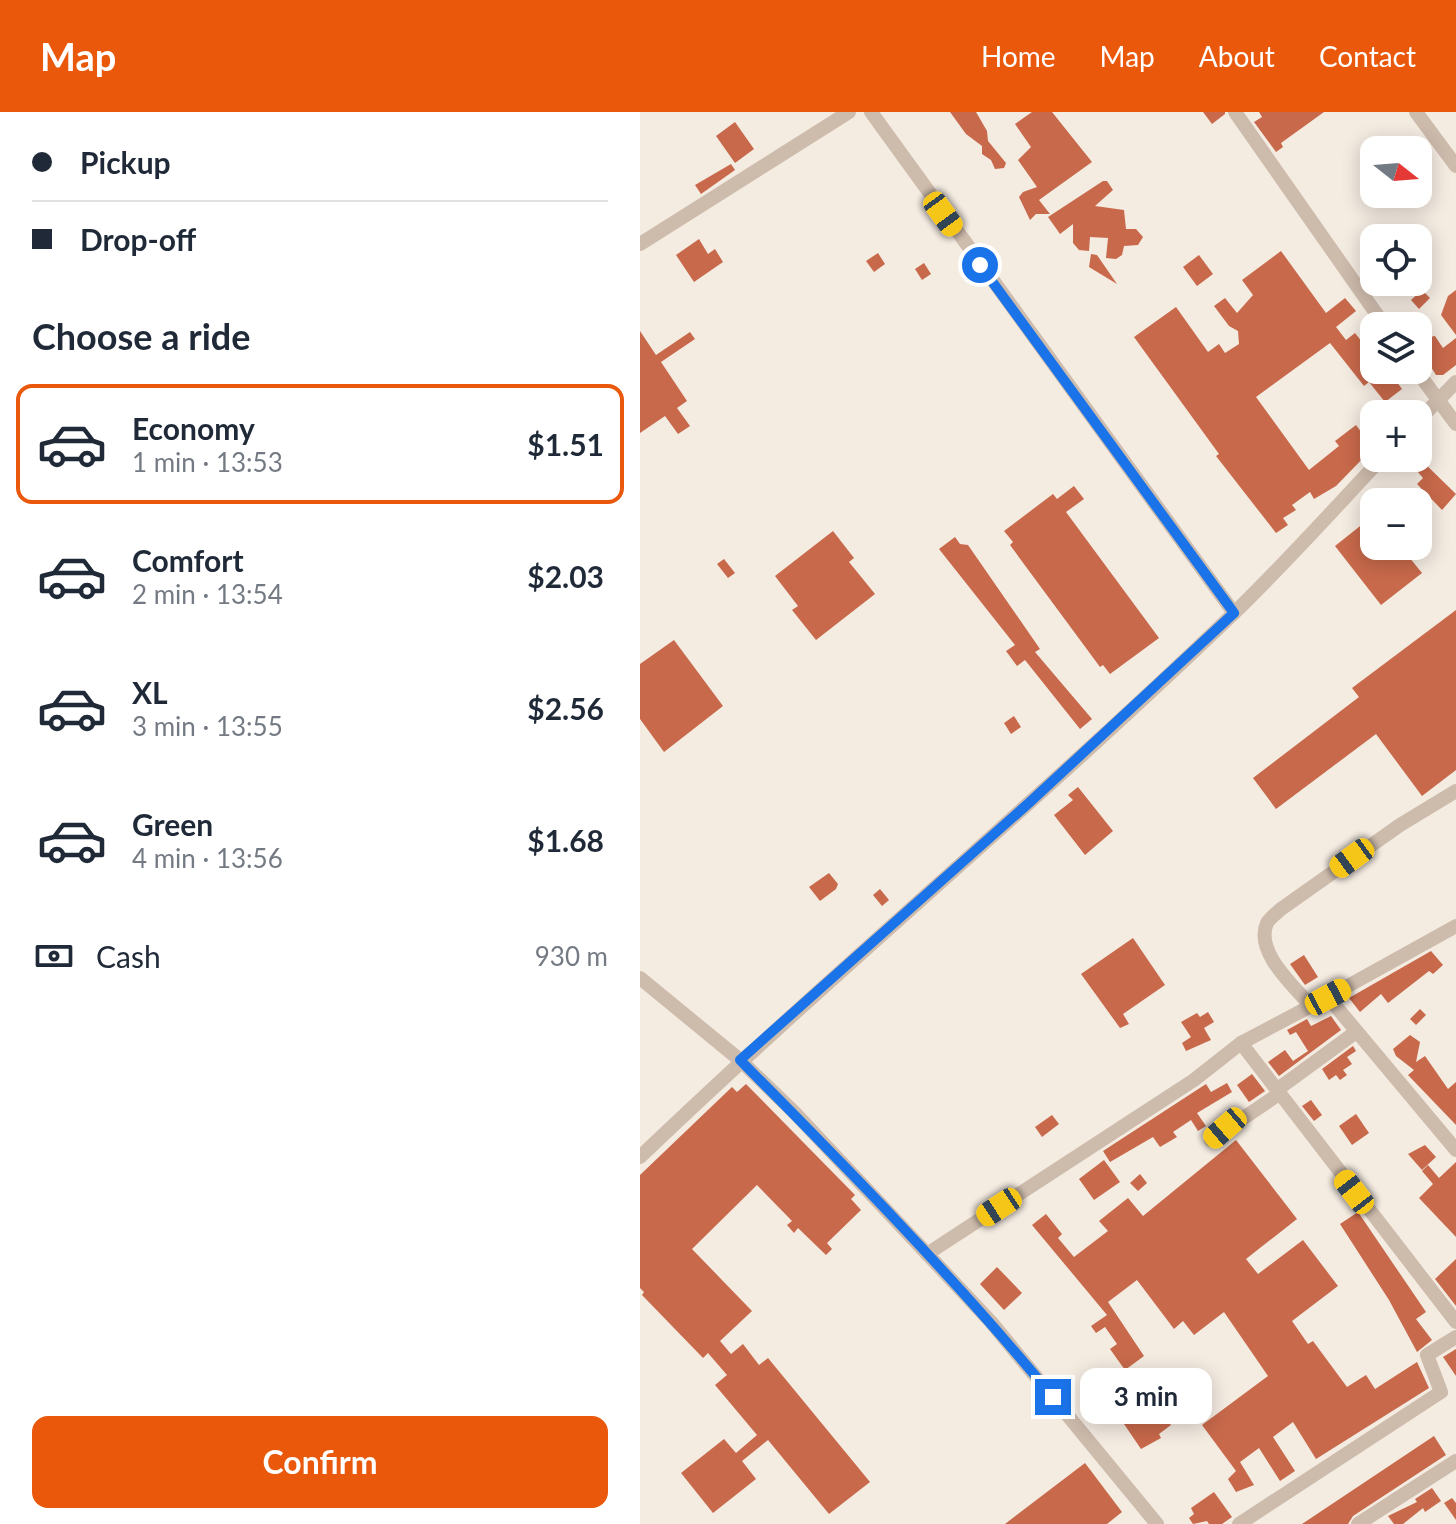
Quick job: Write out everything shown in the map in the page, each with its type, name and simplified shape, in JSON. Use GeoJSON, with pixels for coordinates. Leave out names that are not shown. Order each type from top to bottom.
{"type":"FeatureCollection","features":[{"type":"Feature","properties":{"kind":"street"},"geometry":{"type":"LineString","coordinates":[[640,244],[849,112]]}},
{"type":"Feature","properties":{"kind":"street"},"geometry":{"type":"LineString","coordinates":[[871,112],[1234,613]]}},
{"type":"Feature","properties":{"kind":"street"},"geometry":{"type":"LineString","coordinates":[[1235,112],[1375,312]]}},
{"type":"Feature","properties":{"kind":"street"},"geometry":{"type":"LineString","coordinates":[[1416,112],[1456,166]]}},
{"type":"Feature","properties":{"kind":"street"},"geometry":{"type":"LineString","coordinates":[[1432,406],[1456,382]]}},
{"type":"Feature","properties":{"kind":"street"},"geometry":{"type":"LineString","coordinates":[[1426,384],[1456,424]]}},
{"type":"Feature","properties":{"kind":"street"},"geometry":{"type":"LineString","coordinates":[[640,1157],[740,1060],[1030,802],[1234,613],[1369,472]]}},
{"type":"Feature","properties":{"kind":"street"},"geometry":{"type":"LineString","coordinates":[[1311,1006],[1277,966],[1265,943],[1267,923],[1281,909],[1388,833],[1456,791]]}},
{"type":"Feature","properties":{"kind":"street"},"geometry":{"type":"LineString","coordinates":[[927,1254],[1194,1080],[1241,1043],[1456,926]]}},
{"type":"Feature","properties":{"kind":"street"},"geometry":{"type":"LineString","coordinates":[[640,978],[740,1060],[795,1113],[991,1322],[1152,1522]]}},
{"type":"Feature","properties":{"kind":"street"},"geometry":{"type":"LineString","coordinates":[[1328,997],[1456,1150]]}},
{"type":"Feature","properties":{"kind":"street"},"geometry":{"type":"LineString","coordinates":[[1211,1140],[1276,1096],[1278,1089],[1356,1032]]}},
{"type":"Feature","properties":{"kind":"street"},"geometry":{"type":"LineString","coordinates":[[1241,1043],[1456,1322]]}},
{"type":"Feature","properties":{"kind":"street"},"geometry":{"type":"LineString","coordinates":[[1239,1524],[1441,1392],[1427,1355],[1456,1337]]}},
{"type":"Feature","properties":{"kind":"street"},"geometry":{"type":"LineString","coordinates":[[1358,1524],[1456,1461]]}},
{"type":"Feature","properties":{"kind":"building"},"geometry":{"type":"Polygon","coordinates":[[[950,112],[976,112],[987,131],[988,141],[1006,163],[1004,168],[995,169],[991,160],[982,154],[982,146],[966,134],[950,112]]]}},
{"type":"Feature","properties":{"kind":"building"},"geometry":{"type":"Polygon","coordinates":[[[1032,112],[1052,112],[1092,162],[1039,200],[1050,214],[1036,214],[1030,220],[1019,197],[1023,192],[1037,187],[1018,160],[1031,147],[1015,124],[1032,112]]]}},
{"type":"Feature","properties":{"kind":"building"},"geometry":{"type":"Polygon","coordinates":[[[1203,112],[1225,112],[1225,114],[1212,124],[1203,112]]]}},
{"type":"Feature","properties":{"kind":"building"},"geometry":{"type":"Polygon","coordinates":[[[1259,112],[1324,112],[1281,143],[1283,147],[1276,152],[1254,122],[1262,117],[1259,112]]]}},
{"type":"Feature","properties":{"kind":"building"},"geometry":{"type":"Polygon","coordinates":[[[735,122],[754,149],[735,163],[716,136],[735,122]]]}},
{"type":"Feature","properties":{"kind":"building"},"geometry":{"type":"Polygon","coordinates":[[[731,164],[735,170],[701,194],[695,185],[731,164]]]}},
{"type":"Feature","properties":{"kind":"building"},"geometry":{"type":"Polygon","coordinates":[[[1107,181],[1113,190],[1095,206],[1124,210],[1126,229],[1136,229],[1143,237],[1138,245],[1124,246],[1122,255],[1116,259],[1106,258],[1108,238],[1090,237],[1089,251],[1079,250],[1073,243],[1073,224],[1060,234],[1048,217],[1107,181]]]}},
{"type":"Feature","properties":{"kind":"building"},"geometry":{"type":"Polygon","coordinates":[[[699,239],[708,254],[715,249],[723,262],[694,282],[676,255],[699,239]]]}},
{"type":"Feature","properties":{"kind":"building"},"geometry":{"type":"Polygon","coordinates":[[[1281,251],[1326,313],[1345,298],[1356,311],[1336,327],[1346,340],[1355,333],[1360,339],[1360,381],[1330,343],[1256,397],[1309,470],[1339,446],[1335,441],[1356,425],[1360,430],[1360,461],[1336,486],[1314,499],[1310,492],[1292,505],[1296,510],[1283,518],[1288,525],[1276,533],[1216,456],[1219,454],[1134,337],[1176,307],[1208,352],[1219,344],[1225,353],[1239,344],[1238,331],[1229,326],[1214,306],[1225,298],[1237,313],[1253,295],[1242,280],[1281,251]]]}},
{"type":"Feature","properties":{"kind":"building"},"geometry":{"type":"Polygon","coordinates":[[[878,253],[885,264],[874,272],[866,261],[878,253]]]}},
{"type":"Feature","properties":{"kind":"building"},"geometry":{"type":"Polygon","coordinates":[[[1091,254],[1097,255],[1117,284],[1089,267],[1091,254]]]}},
{"type":"Feature","properties":{"kind":"building"},"geometry":{"type":"Polygon","coordinates":[[[1199,255],[1213,274],[1197,286],[1183,267],[1199,255]]]}},
{"type":"Feature","properties":{"kind":"building"},"geometry":{"type":"Polygon","coordinates":[[[924,263],[931,274],[922,280],[915,269],[924,263]]]}},
{"type":"Feature","properties":{"kind":"building"},"geometry":{"type":"Polygon","coordinates":[[[1456,290],[1456,335],[1441,315],[1448,296],[1456,290]]]}},
{"type":"Feature","properties":{"kind":"building"},"geometry":{"type":"Polygon","coordinates":[[[1415,296],[1430,298],[1419,309],[1411,300],[1415,296]]]}},
{"type":"Feature","properties":{"kind":"building"},"geometry":{"type":"Polygon","coordinates":[[[640,331],[656,355],[690,332],[695,339],[661,362],[687,401],[677,408],[690,426],[678,434],[665,416],[640,433],[640,331]]]}},
{"type":"Feature","properties":{"kind":"building"},"geometry":{"type":"Polygon","coordinates":[[[1435,336],[1443,348],[1456,338],[1456,365],[1443,375],[1436,375],[1432,369],[1432,337],[1435,336]]]}},
{"type":"Feature","properties":{"kind":"building"},"geometry":{"type":"Polygon","coordinates":[[[1371,384],[1398,384],[1402,389],[1383,400],[1371,384]]]}},
{"type":"Feature","properties":{"kind":"building"},"geometry":{"type":"Polygon","coordinates":[[[1432,471],[1456,494],[1442,510],[1432,500],[1432,488],[1421,488],[1417,484],[1423,478],[1418,472],[1432,471]]]}},
{"type":"Feature","properties":{"kind":"building"},"geometry":{"type":"Polygon","coordinates":[[[1074,486],[1084,499],[1066,512],[1159,638],[1110,674],[1103,665],[1100,667],[1010,545],[1013,542],[1004,531],[1053,494],[1057,499],[1074,486]]]}},
{"type":"Feature","properties":{"kind":"building"},"geometry":{"type":"Polygon","coordinates":[[[1360,526],[1360,560],[1411,560],[1422,573],[1381,605],[1335,546],[1360,526]]]}},
{"type":"Feature","properties":{"kind":"building"},"geometry":{"type":"Polygon","coordinates":[[[833,531],[854,558],[849,562],[875,594],[816,640],[792,610],[798,606],[775,576],[833,531]]]}},
{"type":"Feature","properties":{"kind":"building"},"geometry":{"type":"Polygon","coordinates":[[[955,537],[960,544],[968,545],[1040,649],[1035,652],[1092,719],[1080,729],[1025,660],[1017,666],[1006,651],[1015,645],[939,549],[955,537]]]}},
{"type":"Feature","properties":{"kind":"building"},"geometry":{"type":"Polygon","coordinates":[[[724,559],[735,573],[728,578],[717,564],[724,559]]]}},
{"type":"Feature","properties":{"kind":"building"},"geometry":{"type":"Polygon","coordinates":[[[1456,610],[1456,770],[1422,796],[1376,734],[1276,809],[1253,778],[1359,697],[1352,688],[1456,610]]]}},
{"type":"Feature","properties":{"kind":"building"},"geometry":{"type":"Polygon","coordinates":[[[674,640],[723,706],[664,752],[640,719],[640,664],[674,640]]]}},
{"type":"Feature","properties":{"kind":"building"},"geometry":{"type":"Polygon","coordinates":[[[1014,716],[1021,727],[1011,734],[1004,723],[1014,716]]]}},
{"type":"Feature","properties":{"kind":"building"},"geometry":{"type":"Polygon","coordinates":[[[1078,787],[1113,831],[1085,855],[1054,815],[1073,800],[1068,795],[1078,787]]]}},
{"type":"Feature","properties":{"kind":"building"},"geometry":{"type":"Polygon","coordinates":[[[829,873],[838,884],[820,901],[809,887],[829,873]]]}},
{"type":"Feature","properties":{"kind":"building"},"geometry":{"type":"Polygon","coordinates":[[[880,889],[889,900],[882,906],[873,895],[880,889]]]}},
{"type":"Feature","properties":{"kind":"building"},"geometry":{"type":"Polygon","coordinates":[[[1133,938],[1165,985],[1123,1014],[1129,1024],[1120,1028],[1081,974],[1133,938]]]}},
{"type":"Feature","properties":{"kind":"building"},"geometry":{"type":"Polygon","coordinates":[[[1431,951],[1443,965],[1433,974],[1429,971],[1388,1003],[1381,994],[1360,1012],[1349,998],[1431,951]]]}},
{"type":"Feature","properties":{"kind":"building"},"geometry":{"type":"Polygon","coordinates":[[[1304,955],[1318,977],[1305,985],[1290,964],[1304,955]]]}},
{"type":"Feature","properties":{"kind":"building"},"geometry":{"type":"Polygon","coordinates":[[[1420,1009],[1426,1015],[1416,1025],[1410,1019],[1420,1009]]]}},
{"type":"Feature","properties":{"kind":"building"},"geometry":{"type":"Polygon","coordinates":[[[1208,1012],[1214,1022],[1204,1028],[1211,1040],[1186,1051],[1182,1043],[1191,1037],[1181,1022],[1197,1013],[1200,1017],[1208,1012]]]}},
{"type":"Feature","properties":{"kind":"building"},"geometry":{"type":"Polygon","coordinates":[[[1331,1016],[1341,1030],[1279,1076],[1268,1062],[1285,1050],[1293,1061],[1308,1051],[1296,1032],[1290,1035],[1287,1030],[1307,1019],[1311,1026],[1331,1016]]]}},
{"type":"Feature","properties":{"kind":"building"},"geometry":{"type":"Polygon","coordinates":[[[1410,1035],[1420,1042],[1416,1062],[1425,1056],[1448,1089],[1456,1082],[1456,1125],[1408,1075],[1414,1070],[1396,1056],[1393,1049],[1410,1035]]]}},
{"type":"Feature","properties":{"kind":"building"},"geometry":{"type":"Polygon","coordinates":[[[1353,1046],[1356,1051],[1347,1057],[1352,1064],[1343,1070],[1347,1075],[1340,1080],[1336,1075],[1329,1080],[1322,1069],[1353,1046]]]}},
{"type":"Feature","properties":{"kind":"building"},"geometry":{"type":"Polygon","coordinates":[[[1252,1074],[1265,1091],[1249,1102],[1237,1085],[1252,1074]]]}},
{"type":"Feature","properties":{"kind":"building"},"geometry":{"type":"Polygon","coordinates":[[[1227,1083],[1232,1092],[1197,1113],[1206,1126],[1198,1131],[1191,1120],[1173,1132],[1177,1137],[1160,1147],[1153,1137],[1110,1162],[1103,1151],[1206,1084],[1211,1092],[1227,1083]]]}},
{"type":"Feature","properties":{"kind":"building"},"geometry":{"type":"Polygon","coordinates":[[[746,1084],[855,1195],[851,1199],[861,1210],[827,1243],[832,1249],[826,1255],[798,1228],[794,1233],[787,1225],[792,1221],[757,1185],[692,1249],[752,1311],[720,1341],[731,1354],[743,1344],[759,1365],[768,1358],[870,1482],[829,1514],[768,1440],[742,1461],[756,1479],[713,1513],[681,1473],[724,1439],[736,1453],[757,1435],[715,1385],[727,1375],[708,1353],[703,1358],[642,1295],[644,1292],[640,1288],[640,1175],[732,1087],[737,1092],[746,1084]]]}},
{"type":"Feature","properties":{"kind":"building"},"geometry":{"type":"Polygon","coordinates":[[[1311,1100],[1322,1115],[1314,1121],[1302,1106],[1311,1100]]]}},
{"type":"Feature","properties":{"kind":"building"},"geometry":{"type":"Polygon","coordinates":[[[1356,1114],[1369,1133],[1352,1145],[1339,1126],[1356,1114]]]}},
{"type":"Feature","properties":{"kind":"building"},"geometry":{"type":"Polygon","coordinates":[[[1052,1115],[1059,1124],[1042,1137],[1035,1127],[1052,1115]]]}},
{"type":"Feature","properties":{"kind":"building"},"geometry":{"type":"Polygon","coordinates":[[[1236,1140],[1297,1219],[1246,1259],[1258,1274],[1303,1240],[1338,1286],[1292,1321],[1308,1344],[1313,1341],[1347,1387],[1366,1375],[1375,1389],[1417,1362],[1429,1388],[1316,1459],[1293,1422],[1273,1437],[1295,1471],[1280,1481],[1259,1448],[1240,1462],[1254,1485],[1236,1492],[1228,1479],[1236,1471],[1202,1425],[1268,1376],[1224,1312],[1194,1335],[1183,1321],[1174,1329],[1137,1280],[1108,1302],[1144,1356],[1125,1370],[1110,1349],[1117,1344],[1105,1327],[1096,1333],[1091,1326],[1107,1315],[1032,1225],[1046,1214],[1062,1234],[1058,1238],[1074,1257],[1108,1231],[1099,1221],[1128,1198],[1143,1216],[1236,1140]]]}},
{"type":"Feature","properties":{"kind":"building"},"geometry":{"type":"Polygon","coordinates":[[[1425,1145],[1436,1157],[1422,1170],[1408,1154],[1425,1145]]]}},
{"type":"Feature","properties":{"kind":"building"},"geometry":{"type":"Polygon","coordinates":[[[1104,1160],[1120,1182],[1094,1200],[1079,1179],[1104,1160]]]}},
{"type":"Feature","properties":{"kind":"building"},"geometry":{"type":"Polygon","coordinates":[[[1456,1162],[1456,1237],[1419,1198],[1433,1184],[1422,1171],[1428,1165],[1439,1178],[1456,1162]]]}},
{"type":"Feature","properties":{"kind":"building"},"geometry":{"type":"Polygon","coordinates":[[[1140,1174],[1147,1183],[1138,1191],[1130,1183],[1140,1174]]]}},
{"type":"Feature","properties":{"kind":"building"},"geometry":{"type":"Polygon","coordinates":[[[1358,1212],[1426,1312],[1416,1319],[1432,1340],[1417,1352],[1389,1300],[1340,1224],[1358,1212]]]}},
{"type":"Feature","properties":{"kind":"building"},"geometry":{"type":"Polygon","coordinates":[[[1456,1259],[1456,1306],[1435,1279],[1456,1259]]]}},
{"type":"Feature","properties":{"kind":"building"},"geometry":{"type":"Polygon","coordinates":[[[997,1267],[1022,1293],[1004,1310],[980,1284],[997,1267]]]}},
{"type":"Feature","properties":{"kind":"building"},"geometry":{"type":"Polygon","coordinates":[[[1456,1349],[1456,1376],[1443,1357],[1456,1349]]]}},
{"type":"Feature","properties":{"kind":"building"},"geometry":{"type":"Polygon","coordinates":[[[1154,1404],[1171,1425],[1159,1434],[1161,1438],[1141,1449],[1124,1424],[1154,1404]]]}},
{"type":"Feature","properties":{"kind":"building"},"geometry":{"type":"Polygon","coordinates":[[[1434,1436],[1446,1455],[1353,1516],[1348,1524],[1302,1524],[1434,1436]]]}},
{"type":"Feature","properties":{"kind":"building"},"geometry":{"type":"Polygon","coordinates":[[[1085,1463],[1122,1512],[1107,1524],[1005,1524],[1085,1463]]]}},
{"type":"Feature","properties":{"kind":"building"},"geometry":{"type":"Polygon","coordinates":[[[1432,1488],[1441,1501],[1425,1512],[1423,1508],[1403,1524],[1394,1524],[1388,1516],[1417,1502],[1415,1499],[1432,1488]]]}},
{"type":"Feature","properties":{"kind":"building"},"geometry":{"type":"Polygon","coordinates":[[[1214,1492],[1232,1517],[1222,1524],[1209,1524],[1207,1521],[1193,1524],[1189,1518],[1194,1514],[1191,1508],[1214,1492]]]}},
{"type":"Feature","properties":{"kind":"building"},"geometry":{"type":"Polygon","coordinates":[[[1452,1498],[1456,1503],[1456,1520],[1444,1503],[1452,1498]]]}},
{"type":"Feature","properties":{"kind":"route"},"geometry":{"type":"LineString","coordinates":[[980,265],[1234,613],[1030,802],[740,1060],[795,1113],[991,1322],[1053,1397]]}}]}
